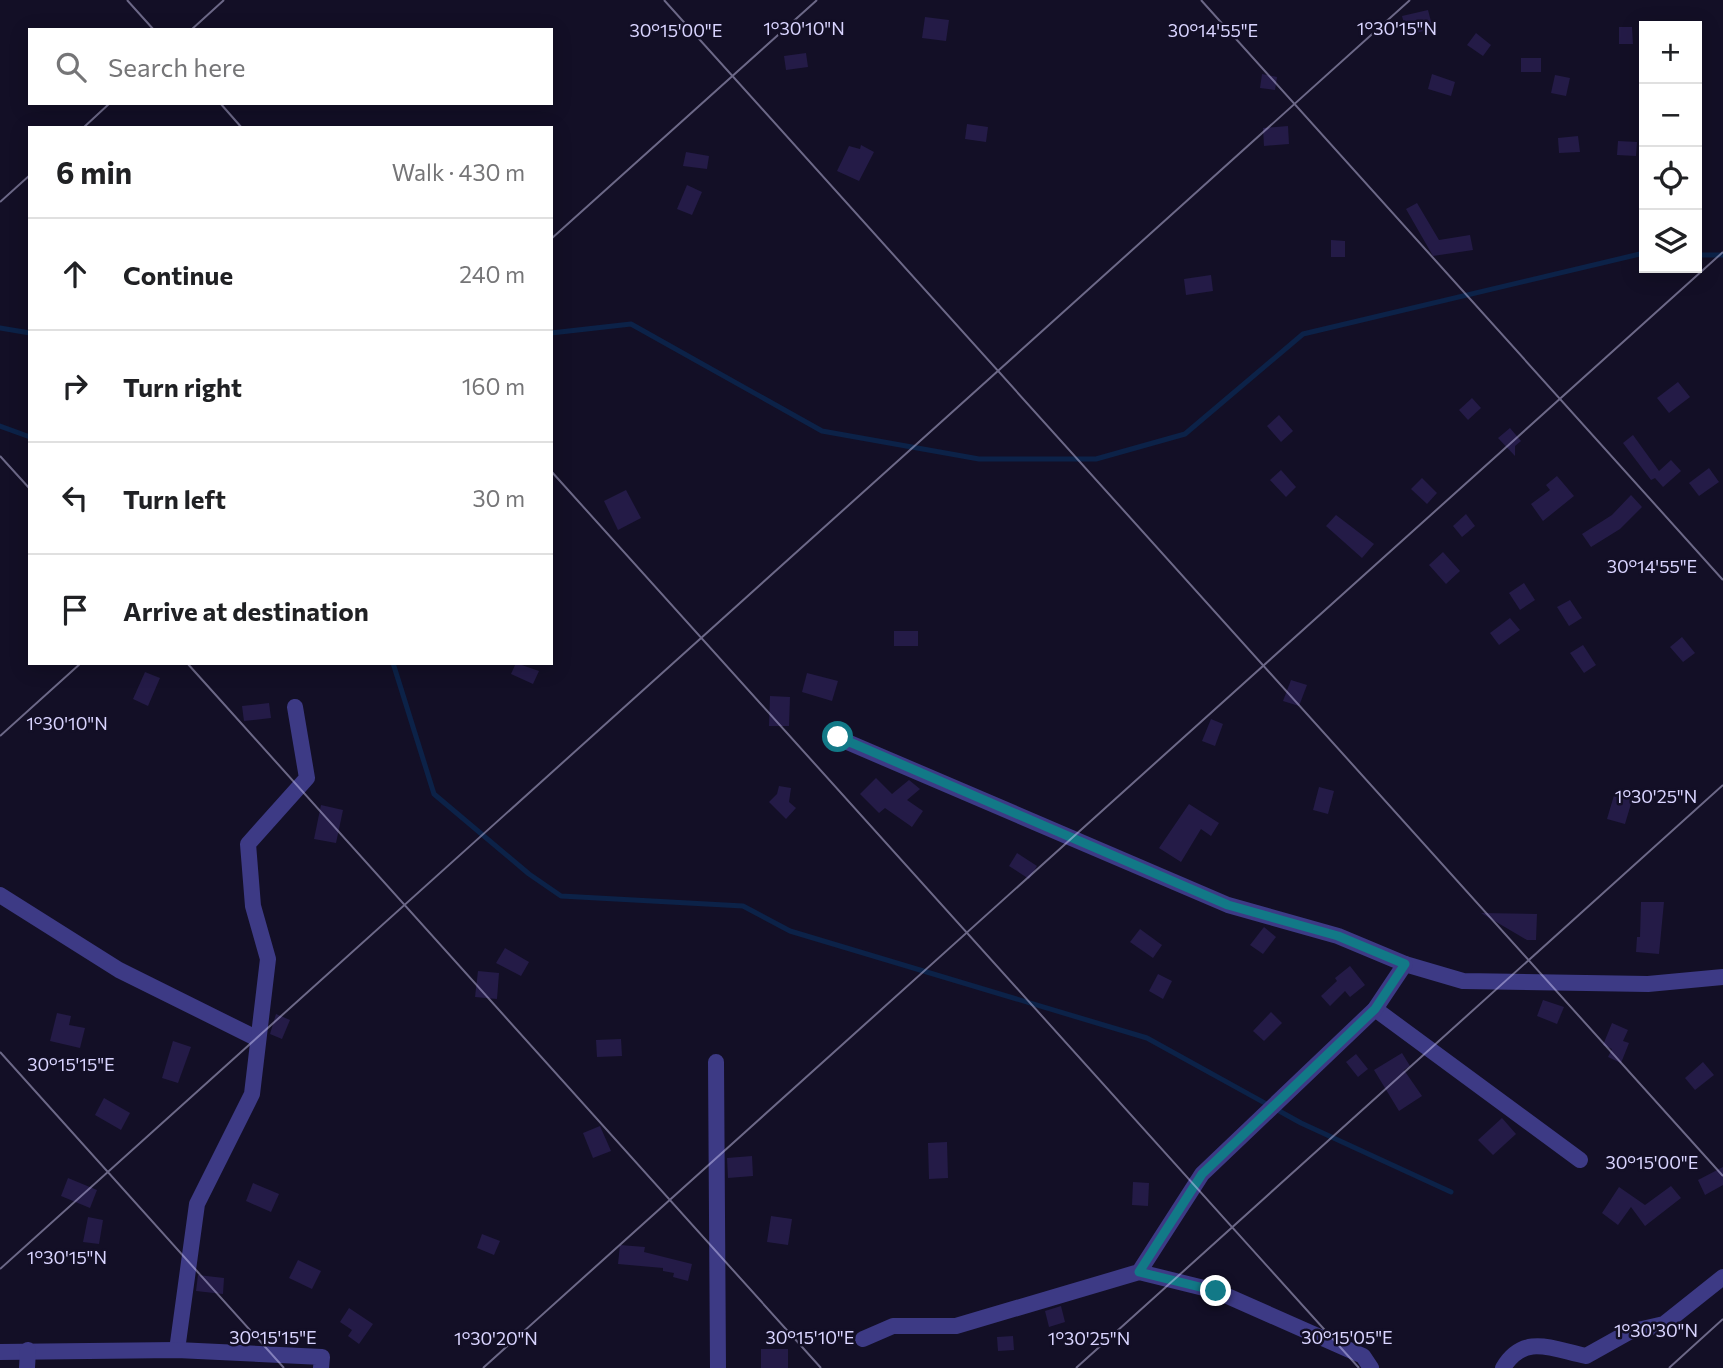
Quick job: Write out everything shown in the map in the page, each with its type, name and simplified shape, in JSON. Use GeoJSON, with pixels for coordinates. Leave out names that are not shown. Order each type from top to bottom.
{"type":"FeatureCollection","features":[{"type":"Feature","properties":{"kind":"street"},"geometry":{"type":"LineString","coordinates":[[177,1350],[197,1204],[252,1094],[268,959],[253,906],[248,844],[306,778],[295,707]]}},
{"type":"Feature","properties":{"kind":"street"},"geometry":{"type":"LineString","coordinates":[[838,737],[1228,905],[1338,936],[1405,964],[1463,981],[1648,984],[1723,977]]}},
{"type":"Feature","properties":{"kind":"street"},"geometry":{"type":"LineString","coordinates":[[0,895],[119,970],[258,1039]]}},
{"type":"Feature","properties":{"kind":"street"},"geometry":{"type":"LineString","coordinates":[[1139,1272],[1202,1174],[1375,1009],[1405,964]]}},
{"type":"Feature","properties":{"kind":"street"},"geometry":{"type":"LineString","coordinates":[[1375,1009],[1580,1160]]}},
{"type":"Feature","properties":{"kind":"street"},"geometry":{"type":"LineString","coordinates":[[716,1062],[718,1368]]}},
{"type":"Feature","properties":{"kind":"street"},"geometry":{"type":"LineString","coordinates":[[863,1339],[892,1325],[956,1326],[1139,1272],[1216,1291],[1363,1356],[1371,1368]]}},
{"type":"Feature","properties":{"kind":"street"},"geometry":{"type":"LineString","coordinates":[[1503,1368],[1512,1353],[1529,1345],[1586,1356],[1629,1332],[1664,1324],[1723,1277]]}},
{"type":"Feature","properties":{"kind":"street"},"geometry":{"type":"LineString","coordinates":[[27,1368],[28,1350]]}},
{"type":"Feature","properties":{"kind":"street"},"geometry":{"type":"LineString","coordinates":[[0,1352],[177,1350],[322,1357],[321,1368]]}},
{"type":"Feature","properties":{"kind":"building"},"geometry":{"type":"Polygon","coordinates":[[[1428,10],[1433,29],[1407,35],[1402,16],[1428,10]]]}},
{"type":"Feature","properties":{"kind":"building"},"geometry":{"type":"Polygon","coordinates":[[[925,17],[949,20],[946,41],[922,38],[925,17]]]}},
{"type":"Feature","properties":{"kind":"building"},"geometry":{"type":"Polygon","coordinates":[[[1619,27],[1632,27],[1633,44],[1619,44],[1619,27]]]}},
{"type":"Feature","properties":{"kind":"building"},"geometry":{"type":"Polygon","coordinates":[[[1476,33],[1491,45],[1483,56],[1467,45],[1476,33]]]}},
{"type":"Feature","properties":{"kind":"building"},"geometry":{"type":"Polygon","coordinates":[[[806,53],[808,67],[786,70],[784,56],[806,53]]]}},
{"type":"Feature","properties":{"kind":"building"},"geometry":{"type":"Polygon","coordinates":[[[1521,58],[1541,58],[1541,72],[1521,72],[1521,58]]]}},
{"type":"Feature","properties":{"kind":"building"},"geometry":{"type":"Polygon","coordinates":[[[1262,74],[1277,77],[1275,90],[1260,88],[1262,74]]]}},
{"type":"Feature","properties":{"kind":"building"},"geometry":{"type":"Polygon","coordinates":[[[1432,74],[1455,82],[1451,96],[1428,89],[1432,74]]]}},
{"type":"Feature","properties":{"kind":"building"},"geometry":{"type":"Polygon","coordinates":[[[1555,75],[1570,78],[1566,96],[1551,93],[1555,75]]]}},
{"type":"Feature","properties":{"kind":"building"},"geometry":{"type":"Polygon","coordinates":[[[967,124],[988,127],[986,142],[965,139],[967,124]]]}},
{"type":"Feature","properties":{"kind":"building"},"geometry":{"type":"Polygon","coordinates":[[[1288,126],[1289,144],[1264,146],[1263,128],[1288,126]]]}},
{"type":"Feature","properties":{"kind":"building"},"geometry":{"type":"Polygon","coordinates":[[[1578,136],[1580,152],[1559,153],[1558,138],[1578,136]]]}},
{"type":"Feature","properties":{"kind":"building"},"geometry":{"type":"Polygon","coordinates":[[[1618,141],[1637,142],[1636,156],[1617,155],[1618,141]]]}},
{"type":"Feature","properties":{"kind":"building"},"geometry":{"type":"Polygon","coordinates":[[[861,145],[874,152],[859,181],[837,171],[849,146],[860,149],[861,145]]]}},
{"type":"Feature","properties":{"kind":"building"},"geometry":{"type":"Polygon","coordinates":[[[686,152],[709,156],[707,169],[683,166],[686,152]]]}},
{"type":"Feature","properties":{"kind":"building"},"geometry":{"type":"Polygon","coordinates":[[[687,185],[702,192],[692,215],[677,209],[687,185]]]}},
{"type":"Feature","properties":{"kind":"building"},"geometry":{"type":"Polygon","coordinates":[[[1417,203],[1439,240],[1470,235],[1473,250],[1433,256],[1406,209],[1417,203]]]}},
{"type":"Feature","properties":{"kind":"building"},"geometry":{"type":"Polygon","coordinates":[[[1331,240],[1345,241],[1345,257],[1331,257],[1331,240]]]}},
{"type":"Feature","properties":{"kind":"building"},"geometry":{"type":"Polygon","coordinates":[[[1211,275],[1213,291],[1186,295],[1184,279],[1211,275]]]}},
{"type":"Feature","properties":{"kind":"building"},"geometry":{"type":"Polygon","coordinates":[[[1678,382],[1690,397],[1669,413],[1657,398],[1678,382]]]}},
{"type":"Feature","properties":{"kind":"building"},"geometry":{"type":"Polygon","coordinates":[[[1472,398],[1481,408],[1468,420],[1459,410],[1472,398]]]}},
{"type":"Feature","properties":{"kind":"building"},"geometry":{"type":"Polygon","coordinates":[[[1279,415],[1293,431],[1281,442],[1267,426],[1279,415]]]}},
{"type":"Feature","properties":{"kind":"building"},"geometry":{"type":"Polygon","coordinates":[[[1510,428],[1521,441],[1515,446],[1515,456],[1498,438],[1510,428]]]}},
{"type":"Feature","properties":{"kind":"building"},"geometry":{"type":"Polygon","coordinates":[[[1633,435],[1659,471],[1671,460],[1681,471],[1663,487],[1655,478],[1651,480],[1623,443],[1633,435]]]}},
{"type":"Feature","properties":{"kind":"building"},"geometry":{"type":"Polygon","coordinates":[[[1709,468],[1719,482],[1699,496],[1689,483],[1709,468]]]}},
{"type":"Feature","properties":{"kind":"building"},"geometry":{"type":"Polygon","coordinates":[[[1281,470],[1296,487],[1286,497],[1270,480],[1281,470]]]}},
{"type":"Feature","properties":{"kind":"building"},"geometry":{"type":"Polygon","coordinates":[[[1557,476],[1574,496],[1543,521],[1531,504],[1550,490],[1546,485],[1557,476]]]}},
{"type":"Feature","properties":{"kind":"building"},"geometry":{"type":"Polygon","coordinates":[[[1422,478],[1437,493],[1427,504],[1411,489],[1422,478]]]}},
{"type":"Feature","properties":{"kind":"building"},"geometry":{"type":"Polygon","coordinates":[[[626,490],[641,518],[618,530],[604,501],[626,490]]]}},
{"type":"Feature","properties":{"kind":"building"},"geometry":{"type":"Polygon","coordinates":[[[1631,495],[1642,507],[1620,529],[1591,547],[1582,534],[1612,515],[1631,495]]]}},
{"type":"Feature","properties":{"kind":"building"},"geometry":{"type":"Polygon","coordinates":[[[1466,514],[1475,526],[1462,537],[1453,526],[1466,514]]]}},
{"type":"Feature","properties":{"kind":"building"},"geometry":{"type":"Polygon","coordinates":[[[1336,515],[1374,544],[1362,558],[1326,526],[1336,515]]]}},
{"type":"Feature","properties":{"kind":"building"},"geometry":{"type":"Polygon","coordinates":[[[1443,552],[1460,571],[1446,584],[1429,565],[1443,552]]]}},
{"type":"Feature","properties":{"kind":"building"},"geometry":{"type":"Polygon","coordinates":[[[1524,583],[1535,600],[1520,610],[1509,593],[1524,583]]]}},
{"type":"Feature","properties":{"kind":"building"},"geometry":{"type":"Polygon","coordinates":[[[1570,600],[1582,618],[1569,626],[1557,607],[1570,600]]]}},
{"type":"Feature","properties":{"kind":"building"},"geometry":{"type":"Polygon","coordinates":[[[1510,618],[1520,630],[1499,645],[1490,633],[1510,618]]]}},
{"type":"Feature","properties":{"kind":"building"},"geometry":{"type":"Polygon","coordinates":[[[894,631],[918,631],[918,646],[894,646],[894,631]]]}},
{"type":"Feature","properties":{"kind":"building"},"geometry":{"type":"Polygon","coordinates":[[[1682,637],[1695,653],[1683,662],[1670,647],[1682,637]]]}},
{"type":"Feature","properties":{"kind":"building"},"geometry":{"type":"Polygon","coordinates":[[[1583,645],[1596,665],[1584,673],[1570,653],[1583,645]]]}},
{"type":"Feature","properties":{"kind":"building"},"geometry":{"type":"Polygon","coordinates":[[[515,665],[539,671],[533,684],[511,674],[515,665]]]}},
{"type":"Feature","properties":{"kind":"building"},"geometry":{"type":"Polygon","coordinates":[[[145,672],[160,678],[148,706],[133,699],[145,672]]]}},
{"type":"Feature","properties":{"kind":"building"},"geometry":{"type":"Polygon","coordinates":[[[807,673],[838,681],[832,701],[802,692],[807,673]]]}},
{"type":"Feature","properties":{"kind":"building"},"geometry":{"type":"Polygon","coordinates":[[[1291,680],[1307,685],[1299,706],[1283,701],[1291,680]]]}},
{"type":"Feature","properties":{"kind":"building"},"geometry":{"type":"Polygon","coordinates":[[[770,696],[790,697],[789,726],[769,726],[770,696]]]}},
{"type":"Feature","properties":{"kind":"building"},"geometry":{"type":"Polygon","coordinates":[[[269,703],[271,718],[244,721],[242,706],[269,703]]]}},
{"type":"Feature","properties":{"kind":"building"},"geometry":{"type":"Polygon","coordinates":[[[1211,719],[1223,724],[1215,746],[1202,741],[1211,719]]]}},
{"type":"Feature","properties":{"kind":"building"},"geometry":{"type":"Polygon","coordinates":[[[876,778],[892,794],[909,780],[920,789],[907,800],[923,811],[912,827],[885,808],[879,813],[860,794],[876,778]]]}},
{"type":"Feature","properties":{"kind":"building"},"geometry":{"type":"Polygon","coordinates":[[[779,786],[791,788],[789,802],[796,808],[786,819],[769,802],[777,794],[779,786]]]}},
{"type":"Feature","properties":{"kind":"building"},"geometry":{"type":"Polygon","coordinates":[[[1319,787],[1334,791],[1328,814],[1313,810],[1319,787]]]}},
{"type":"Feature","properties":{"kind":"building"},"geometry":{"type":"Polygon","coordinates":[[[1615,792],[1633,797],[1625,824],[1607,819],[1615,792]]]}},
{"type":"Feature","properties":{"kind":"building"},"geometry":{"type":"Polygon","coordinates":[[[1189,804],[1219,823],[1211,836],[1201,829],[1181,862],[1159,848],[1189,804]]]}},
{"type":"Feature","properties":{"kind":"building"},"geometry":{"type":"Polygon","coordinates":[[[321,805],[343,810],[336,843],[314,839],[321,805]]]}},
{"type":"Feature","properties":{"kind":"building"},"geometry":{"type":"Polygon","coordinates":[[[1017,853],[1037,866],[1029,879],[1009,866],[1017,853]]]}},
{"type":"Feature","properties":{"kind":"building"},"geometry":{"type":"Polygon","coordinates":[[[1641,902],[1664,902],[1659,954],[1636,952],[1637,937],[1640,937],[1641,902]]]}},
{"type":"Feature","properties":{"kind":"building"},"geometry":{"type":"Polygon","coordinates":[[[1481,913],[1537,914],[1536,940],[1527,940],[1481,913]]]}},
{"type":"Feature","properties":{"kind":"building"},"geometry":{"type":"Polygon","coordinates":[[[1264,927],[1276,937],[1263,954],[1250,945],[1264,927]]]}},
{"type":"Feature","properties":{"kind":"building"},"geometry":{"type":"Polygon","coordinates":[[[1140,929],[1162,945],[1153,958],[1130,942],[1140,929]]]}},
{"type":"Feature","properties":{"kind":"building"},"geometry":{"type":"Polygon","coordinates":[[[505,948],[529,962],[521,976],[496,963],[505,948]]]}},
{"type":"Feature","properties":{"kind":"building"},"geometry":{"type":"Polygon","coordinates":[[[1350,966],[1365,985],[1350,997],[1345,991],[1330,1006],[1321,996],[1337,981],[1335,978],[1350,966]]]}},
{"type":"Feature","properties":{"kind":"building"},"geometry":{"type":"Polygon","coordinates":[[[478,971],[499,973],[497,999],[475,997],[478,971]]]}},
{"type":"Feature","properties":{"kind":"building"},"geometry":{"type":"Polygon","coordinates":[[[1158,974],[1172,981],[1163,999],[1149,991],[1158,974]]]}},
{"type":"Feature","properties":{"kind":"building"},"geometry":{"type":"Polygon","coordinates":[[[1543,1000],[1564,1007],[1557,1024],[1537,1016],[1543,1000]]]}},
{"type":"Feature","properties":{"kind":"building"},"geometry":{"type":"Polygon","coordinates":[[[1271,1012],[1282,1023],[1264,1041],[1253,1031],[1271,1012]]]}},
{"type":"Feature","properties":{"kind":"building"},"geometry":{"type":"Polygon","coordinates":[[[57,1013],[71,1016],[69,1025],[85,1028],[80,1048],[50,1041],[57,1013]]]}},
{"type":"Feature","properties":{"kind":"building"},"geometry":{"type":"Polygon","coordinates":[[[276,1014],[290,1020],[282,1039],[270,1034],[276,1014]]]}},
{"type":"Feature","properties":{"kind":"building"},"geometry":{"type":"Polygon","coordinates":[[[1612,1023],[1628,1030],[1623,1041],[1629,1043],[1621,1063],[1608,1057],[1612,1049],[1603,1045],[1612,1023]]]}},
{"type":"Feature","properties":{"kind":"building"},"geometry":{"type":"Polygon","coordinates":[[[621,1039],[622,1056],[597,1057],[596,1040],[621,1039]]]}},
{"type":"Feature","properties":{"kind":"building"},"geometry":{"type":"Polygon","coordinates":[[[173,1041],[191,1047],[178,1083],[162,1078],[173,1041]]]}},
{"type":"Feature","properties":{"kind":"building"},"geometry":{"type":"Polygon","coordinates":[[[1402,1053],[1410,1066],[1404,1070],[1422,1096],[1399,1111],[1374,1070],[1402,1053]]]}},
{"type":"Feature","properties":{"kind":"building"},"geometry":{"type":"Polygon","coordinates":[[[1356,1054],[1368,1069],[1358,1077],[1346,1062],[1356,1054]]]}},
{"type":"Feature","properties":{"kind":"building"},"geometry":{"type":"Polygon","coordinates":[[[1703,1062],[1714,1075],[1695,1090],[1685,1078],[1703,1062]]]}},
{"type":"Feature","properties":{"kind":"building"},"geometry":{"type":"Polygon","coordinates":[[[104,1098],[130,1113],[121,1130],[95,1115],[104,1098]]]}},
{"type":"Feature","properties":{"kind":"building"},"geometry":{"type":"Polygon","coordinates":[[[1502,1118],[1516,1134],[1493,1155],[1478,1140],[1502,1118]]]}},
{"type":"Feature","properties":{"kind":"building"},"geometry":{"type":"Polygon","coordinates":[[[600,1126],[611,1151],[593,1158],[583,1133],[600,1126]]]}},
{"type":"Feature","properties":{"kind":"building"},"geometry":{"type":"Polygon","coordinates":[[[947,1142],[948,1178],[929,1179],[928,1143],[947,1142]]]}},
{"type":"Feature","properties":{"kind":"building"},"geometry":{"type":"Polygon","coordinates":[[[752,1156],[753,1176],[728,1178],[727,1158],[752,1156]]]}},
{"type":"Feature","properties":{"kind":"building"},"geometry":{"type":"Polygon","coordinates":[[[1723,1167],[1723,1185],[1705,1195],[1698,1180],[1723,1167]]]}},
{"type":"Feature","properties":{"kind":"building"},"geometry":{"type":"Polygon","coordinates":[[[68,1178],[97,1190],[90,1208],[61,1196],[68,1178]]]}},
{"type":"Feature","properties":{"kind":"building"},"geometry":{"type":"Polygon","coordinates":[[[1133,1182],[1149,1183],[1148,1206],[1132,1205],[1133,1182]]]}},
{"type":"Feature","properties":{"kind":"building"},"geometry":{"type":"Polygon","coordinates":[[[253,1183],[279,1194],[271,1212],[246,1201],[253,1183]]]}},
{"type":"Feature","properties":{"kind":"building"},"geometry":{"type":"Polygon","coordinates":[[[1671,1186],[1681,1198],[1645,1226],[1631,1207],[1618,1225],[1602,1213],[1619,1187],[1645,1205],[1671,1186]]]}},
{"type":"Feature","properties":{"kind":"building"},"geometry":{"type":"Polygon","coordinates":[[[771,1216],[792,1219],[788,1245],[767,1242],[771,1216]]]}},
{"type":"Feature","properties":{"kind":"building"},"geometry":{"type":"Polygon","coordinates":[[[88,1217],[103,1220],[99,1244],[83,1242],[88,1217]]]}},
{"type":"Feature","properties":{"kind":"building"},"geometry":{"type":"Polygon","coordinates":[[[482,1234],[500,1241],[494,1255],[477,1248],[482,1234]]]}},
{"type":"Feature","properties":{"kind":"building"},"geometry":{"type":"Polygon","coordinates":[[[620,1245],[645,1247],[644,1252],[692,1264],[688,1281],[673,1277],[674,1273],[663,1271],[663,1268],[618,1264],[620,1245]]]}},
{"type":"Feature","properties":{"kind":"building"},"geometry":{"type":"Polygon","coordinates":[[[298,1260],[321,1271],[312,1289],[289,1278],[298,1260]]]}},
{"type":"Feature","properties":{"kind":"building"},"geometry":{"type":"Polygon","coordinates":[[[198,1275],[224,1278],[223,1294],[196,1291],[198,1275]]]}},
{"type":"Feature","properties":{"kind":"building"},"geometry":{"type":"Polygon","coordinates":[[[1061,1306],[1065,1322],[1049,1327],[1045,1311],[1061,1306]]]}},
{"type":"Feature","properties":{"kind":"building"},"geometry":{"type":"Polygon","coordinates":[[[349,1308],[373,1324],[359,1344],[348,1336],[352,1330],[340,1322],[349,1308]]]}},
{"type":"Feature","properties":{"kind":"building"},"geometry":{"type":"Polygon","coordinates":[[[1013,1336],[1014,1350],[998,1351],[997,1337],[1013,1336]]]}},
{"type":"Feature","properties":{"kind":"building"},"geometry":{"type":"Polygon","coordinates":[[[761,1349],[788,1349],[788,1368],[761,1368],[761,1349]]]}},
{"type":"Feature","properties":{"kind":"waterway"},"geometry":{"type":"LineString","coordinates":[[553,333],[631,324],[822,431],[979,459],[1096,459],[1185,434],[1303,334],[1639,254]]}},
{"type":"Feature","properties":{"kind":"waterway"},"geometry":{"type":"LineString","coordinates":[[1702,255],[1723,255]]}},
{"type":"Feature","properties":{"kind":"waterway"},"geometry":{"type":"LineString","coordinates":[[0,328],[28,333]]}},
{"type":"Feature","properties":{"kind":"waterway"},"geometry":{"type":"LineString","coordinates":[[0,426],[28,436]]}},
{"type":"Feature","properties":{"kind":"waterway"},"geometry":{"type":"LineString","coordinates":[[394,665],[434,794],[529,874],[561,896],[743,906],[790,931],[1147,1038],[1301,1123],[1451,1192]]}},
{"type":"Feature","properties":{"kind":"route"},"geometry":{"type":"LineString","coordinates":[[838,737],[1228,905],[1338,936],[1405,964],[1375,1009],[1202,1174],[1139,1272],[1216,1291]]}}]}
